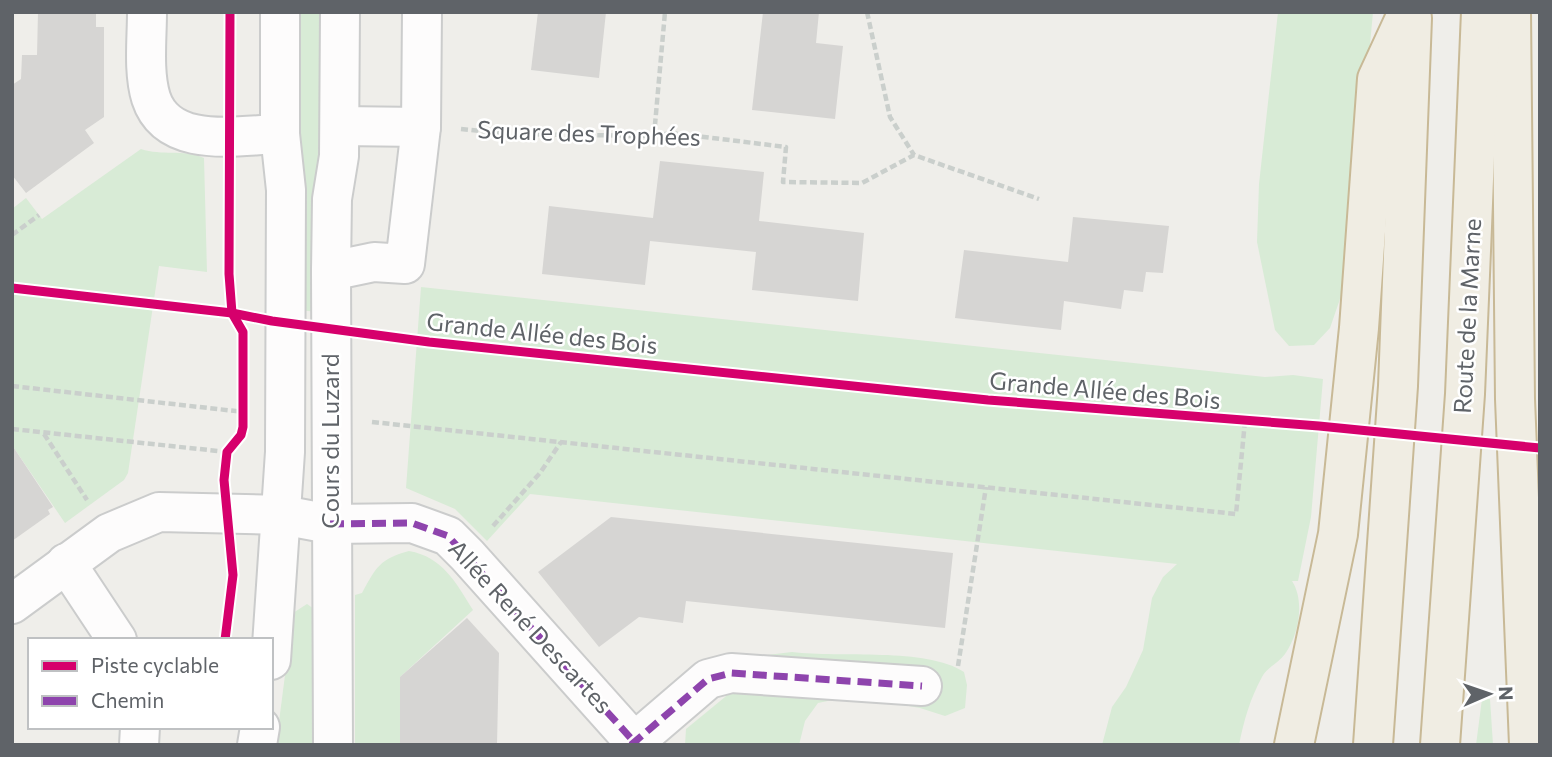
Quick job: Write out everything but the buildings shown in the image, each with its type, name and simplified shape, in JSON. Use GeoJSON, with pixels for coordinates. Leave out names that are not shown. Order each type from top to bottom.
{"type":"FeatureCollection","features":[{"type":"Feature","properties":{"kind":"highway"},"geometry":{"type":"LineString","coordinates":[[1294,745],[1338,534],[1359,328],[1377,79],[1410,12]]}},
{"type":"Feature","properties":{"kind":"highway"},"geometry":{"type":"LineString","coordinates":[[1373,745],[1398,386],[1410,12]]}},
{"type":"Feature","properties":{"kind":"highway","name":"Route de la Marne"},"geometry":{"type":"LineString","coordinates":[[1440,745],[1465,394],[1480,12]]}},
{"type":"Feature","properties":{"kind":"highway"},"geometry":{"type":"LineString","coordinates":[[1511,12],[1516,411],[1529,745]]}},
{"type":"Feature","properties":{"kind":"street"},"geometry":{"type":"LineString","coordinates":[[147,12],[151,98],[162,118],[184,132],[210,136],[280,134]]}},
{"type":"Feature","properties":{"kind":"street","name":"Cours du Luzard"},"geometry":{"type":"LineString","coordinates":[[273,638],[282,515],[285,415],[286,190],[280,134],[281,12]]}},
{"type":"Feature","properties":{"kind":"street","name":"Cours du Luzard"},"geometry":{"type":"LineString","coordinates":[[333,745],[331,271],[332,199],[339,156],[340,12]]}},
{"type":"Feature","properties":{"kind":"street"},"geometry":{"type":"LineString","coordinates":[[331,271],[373,262],[405,264],[421,127],[422,12]]}},
{"type":"Feature","properties":{"kind":"street"},"geometry":{"type":"LineString","coordinates":[[340,125],[421,127]]}},
{"type":"Feature","properties":{"kind":"street","name":"Allée René Descartes"},"geometry":{"type":"LineString","coordinates":[[12,604],[109,533],[159,512],[282,515],[330,524],[412,523],[448,536],[634,744]]}},
{"type":"Feature","properties":{"kind":"street"},"geometry":{"type":"LineString","coordinates":[[66,564],[116,638]]}},
{"type":"Feature","properties":{"kind":"street"},"geometry":{"type":"LineString","coordinates":[[634,744],[708,679],[731,673],[922,686]]}},
{"type":"Feature","properties":{"kind":"path"},"geometry":{"type":"LineString","coordinates":[[654,136],[665,12]]}},
{"type":"Feature","properties":{"kind":"path"},"geometry":{"type":"LineString","coordinates":[[867,12],[891,117],[914,155],[1039,199]]}},
{"type":"Feature","properties":{"kind":"path"},"geometry":{"type":"LineString","coordinates":[[12,235],[39,215]]}},
{"type":"Feature","properties":{"kind":"path"},"geometry":{"type":"LineString","coordinates":[[12,386],[244,416],[285,415]]}},
{"type":"Feature","properties":{"kind":"path"},"geometry":{"type":"LineString","coordinates":[[244,416],[245,400]]}},
{"type":"Feature","properties":{"kind":"path"},"geometry":{"type":"LineString","coordinates":[[331,419],[1236,514],[1245,421]]}},
{"type":"Feature","properties":{"kind":"path"},"geometry":{"type":"LineString","coordinates":[[12,429],[227,452]]}},
{"type":"Feature","properties":{"kind":"path"},"geometry":{"type":"LineString","coordinates":[[43,433],[109,533]]}},
{"type":"Feature","properties":{"kind":"path"},"geometry":{"type":"LineString","coordinates":[[467,555],[540,473],[561,442]]}},
{"type":"Feature","properties":{"kind":"path"},"geometry":{"type":"LineString","coordinates":[[228,513],[224,480],[227,452],[234,444]]}},
{"type":"Feature","properties":{"kind":"path"},"geometry":{"type":"LineString","coordinates":[[922,686],[954,687],[986,487]]}},
{"type":"Feature","properties":{"kind":"green space"},"geometry":{"type":"Polygon","coordinates":[[[299,12],[324,12],[319,312],[297,310],[299,12]]]}},
{"type":"Feature","properties":{"kind":"green space"},"geometry":{"type":"Polygon","coordinates":[[[1278,12],[1373,12],[1349,273],[1330,328],[1314,345],[1289,346],[1275,330],[1257,242],[1259,184],[1278,12]]]}},
{"type":"Feature","properties":{"kind":"green space"},"geometry":{"type":"Polygon","coordinates":[[[141,149],[204,158],[207,272],[159,266],[128,473],[124,480],[65,523],[12,445],[12,209],[26,198],[42,219],[141,149]]]}},
{"type":"Feature","properties":{"kind":"green space"},"geometry":{"type":"Polygon","coordinates":[[[421,287],[1265,377],[1293,375],[1323,379],[1311,517],[1298,581],[1292,581],[1299,608],[1294,637],[1285,654],[1264,674],[1258,685],[1239,745],[1102,745],[1112,707],[1126,687],[1143,650],[1152,598],[1163,577],[1177,564],[530,494],[487,541],[455,509],[406,488],[421,287]]]}},
{"type":"Feature","properties":{"kind":"green space"},"geometry":{"type":"Polygon","coordinates":[[[409,551],[421,554],[440,565],[473,610],[400,677],[400,745],[355,745],[355,595],[362,593],[375,571],[385,561],[409,551]]]}},
{"type":"Feature","properties":{"kind":"green space"},"geometry":{"type":"Polygon","coordinates":[[[307,604],[314,609],[319,745],[276,745],[293,613],[307,604]]]}},
{"type":"Feature","properties":{"kind":"green space"},"geometry":{"type":"Polygon","coordinates":[[[792,652],[906,656],[948,664],[964,672],[967,685],[965,708],[945,716],[920,708],[852,696],[818,703],[805,721],[799,745],[685,745],[686,729],[725,697],[746,671],[767,655],[792,652]]]}},
{"type":"Feature","properties":{"kind":"green space"},"geometry":{"type":"Polygon","coordinates":[[[1482,699],[1490,699],[1493,745],[1476,745],[1482,699]]]}},
{"type":"Feature","properties":{"kind":"marked path"},"geometry":{"type":"LineString","coordinates":[[330,524],[412,523],[448,536],[637,745]]}},
{"type":"Feature","properties":{"kind":"marked path"},"geometry":{"type":"LineString","coordinates":[[631,745],[708,679],[731,673],[922,686]]}},
{"type":"Feature","properties":{"kind":"cycle path"},"geometry":{"type":"LineString","coordinates":[[225,638],[233,575],[224,480],[227,452],[241,435],[243,427],[243,332],[232,313],[229,274],[230,12]]}},
{"type":"Feature","properties":{"kind":"cycle path","name":"Grande Allée des Bois"},"geometry":{"type":"LineString","coordinates":[[12,288],[232,313],[429,342],[988,400],[1319,426],[1540,448]]}}]}
